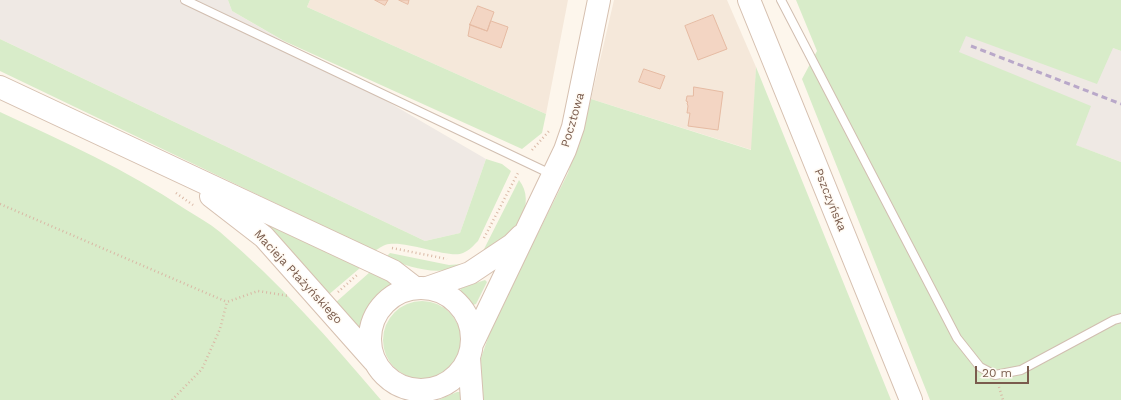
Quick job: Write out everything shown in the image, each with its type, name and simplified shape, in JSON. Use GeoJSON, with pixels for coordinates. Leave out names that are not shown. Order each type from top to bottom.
{"type":"FeatureCollection","features":[{"type":"Feature","properties":{"kind":"street","name":"Pocztowa"},"geometry":{"type":"LineString","coordinates":[[470,351],[524,232],[554,175],[573,127],[599,0]]}},
{"type":"Feature","properties":{"kind":"street","name":"Pszczyńska"},"geometry":{"type":"LineString","coordinates":[[749,0],[911,400]]}},
{"type":"Feature","properties":{"kind":"street","name":"Macieja Płażyńskiego"},"geometry":{"type":"LineString","coordinates":[[0,87],[392,271],[421,288]]}},
{"type":"Feature","properties":{"kind":"street","name":"Macieja Płażyńskiego"},"geometry":{"type":"LineString","coordinates":[[113,139],[207,193],[264,237],[381,370]]}},
{"type":"Feature","properties":{"kind":"street","name":"Pocztowa"},"geometry":{"type":"LineString","coordinates":[[421,288],[470,273],[512,245],[524,232]]}},
{"type":"Feature","properties":{"kind":"street"},"geometry":{"type":"LineString","coordinates":[[402,400],[381,370],[370,346],[370,330],[376,314],[386,302],[399,292],[421,288],[442,292],[455,301],[465,313],[471,328],[470,351],[472,400]]}},
{"type":"Feature","properties":{"kind":"street"},"geometry":{"type":"LineString","coordinates":[[381,370],[401,386],[417,390],[433,389],[448,383],[460,372],[470,351]]}},
{"type":"Feature","properties":{"kind":"lane"},"geometry":{"type":"LineString","coordinates":[[185,0],[554,175]]}},
{"type":"Feature","properties":{"kind":"lane"},"geometry":{"type":"LineString","coordinates":[[781,0],[957,338],[980,367],[995,375],[1021,370],[1114,320],[1121,318]]}},
{"type":"Feature","properties":{"kind":"path"},"geometry":{"type":"LineString","coordinates":[[170,190],[194,206]]}},
{"type":"Feature","properties":{"kind":"path"},"geometry":{"type":"LineString","coordinates":[[0,204],[227,302],[258,291],[291,296],[286,290]]}},
{"type":"Feature","properties":{"kind":"path"},"geometry":{"type":"LineString","coordinates":[[324,305],[372,262]]}},
{"type":"Feature","properties":{"kind":"path"},"geometry":{"type":"LineString","coordinates":[[172,400],[202,369],[220,329],[227,302]]}},
{"type":"Feature","properties":{"kind":"shaded area"},"geometry":{"type":"Polygon","coordinates":[[[0,0],[228,0],[232,11],[486,159],[460,233],[425,241],[0,39],[0,0]]]}},
{"type":"Feature","properties":{"kind":"shaded area"},"geometry":{"type":"Polygon","coordinates":[[[310,0],[568,0],[546,114],[307,7],[310,0]]]}},
{"type":"Feature","properties":{"kind":"shaded area"},"geometry":{"type":"Polygon","coordinates":[[[614,0],[727,0],[756,67],[752,150],[591,99],[614,0]]]}},
{"type":"Feature","properties":{"kind":"shaded area"},"geometry":{"type":"Polygon","coordinates":[[[986,0],[1121,51],[1121,162],[891,76],[986,0]]]}},
{"type":"Feature","properties":{"kind":"green space"},"geometry":{"type":"Polygon","coordinates":[[[228,0],[310,0],[307,7],[546,114],[542,133],[522,149],[284,41],[232,11],[228,0]]]}},
{"type":"Feature","properties":{"kind":"green space"},"geometry":{"type":"Polygon","coordinates":[[[796,0],[1121,0],[1121,51],[1113,48],[1097,84],[966,36],[959,52],[1091,106],[1076,145],[1121,162],[1121,400],[930,400],[802,79],[817,51],[796,0]]]}},
{"type":"Feature","properties":{"kind":"green space"},"geometry":{"type":"Polygon","coordinates":[[[0,39],[425,241],[460,233],[486,159],[502,164],[511,171],[478,241],[465,252],[449,254],[397,244],[389,244],[380,247],[375,251],[0,71],[0,39]]]}},
{"type":"Feature","properties":{"kind":"green space"},"geometry":{"type":"Polygon","coordinates":[[[756,67],[891,400],[482,400],[481,358],[493,323],[568,173],[591,99],[751,150],[756,67]]]}},
{"type":"Feature","properties":{"kind":"green space"},"geometry":{"type":"Polygon","coordinates":[[[0,112],[118,169],[163,195],[216,229],[242,251],[284,292],[324,334],[381,400],[0,400],[0,112]]]}},
{"type":"Feature","properties":{"kind":"green space"},"geometry":{"type":"Polygon","coordinates":[[[519,180],[524,189],[526,199],[522,218],[511,237],[496,251],[485,258],[461,268],[440,271],[416,268],[386,257],[390,253],[449,265],[463,264],[480,257],[519,180]]]}},
{"type":"Feature","properties":{"kind":"green space"},"geometry":{"type":"Polygon","coordinates":[[[264,223],[360,268],[327,296],[263,224],[264,223]]]}},
{"type":"Feature","properties":{"kind":"green space"},"geometry":{"type":"Polygon","coordinates":[[[370,272],[392,284],[377,296],[368,308],[359,332],[335,303],[370,272]]]}},
{"type":"Feature","properties":{"kind":"green space"},"geometry":{"type":"Polygon","coordinates":[[[485,280],[487,282],[476,304],[473,305],[460,291],[461,288],[485,280]]]}},
{"type":"Feature","properties":{"kind":"green space"},"geometry":{"type":"Polygon","coordinates":[[[414,301],[430,301],[444,307],[455,318],[461,332],[461,348],[455,362],[444,373],[430,379],[414,379],[400,373],[389,362],[383,348],[383,332],[389,318],[400,307],[414,301]]]}},
{"type":"Feature","properties":{"kind":"green space"},"geometry":{"type":"Polygon","coordinates":[[[460,392],[462,400],[438,400],[460,392]]]}},
{"type":"Feature","properties":{"kind":"building"},"geometry":{"type":"Polygon","coordinates":[[[375,0],[388,0],[385,5],[375,0]]]}},
{"type":"Feature","properties":{"kind":"building"},"geometry":{"type":"Polygon","coordinates":[[[399,0],[409,0],[408,4],[399,0]]]}},
{"type":"Feature","properties":{"kind":"building"},"geometry":{"type":"Polygon","coordinates":[[[478,6],[494,12],[487,31],[470,25],[478,6]]]}},
{"type":"Feature","properties":{"kind":"building"},"geometry":{"type":"Polygon","coordinates":[[[713,15],[727,49],[698,60],[685,26],[713,15]]]}},
{"type":"Feature","properties":{"kind":"building"},"geometry":{"type":"Polygon","coordinates":[[[491,21],[508,27],[501,48],[468,36],[469,24],[487,31],[491,21]]]}},
{"type":"Feature","properties":{"kind":"building"},"geometry":{"type":"Polygon","coordinates":[[[644,69],[665,76],[660,89],[639,82],[644,69]]]}},
{"type":"Feature","properties":{"kind":"building"},"geometry":{"type":"Polygon","coordinates":[[[694,87],[723,92],[718,130],[688,126],[690,113],[687,113],[688,102],[686,101],[687,96],[693,96],[694,87]]]}},
{"type":"Feature","properties":{"kind":"railway"},"geometry":{"type":"LineString","coordinates":[[971,46],[1121,104]]}}]}
